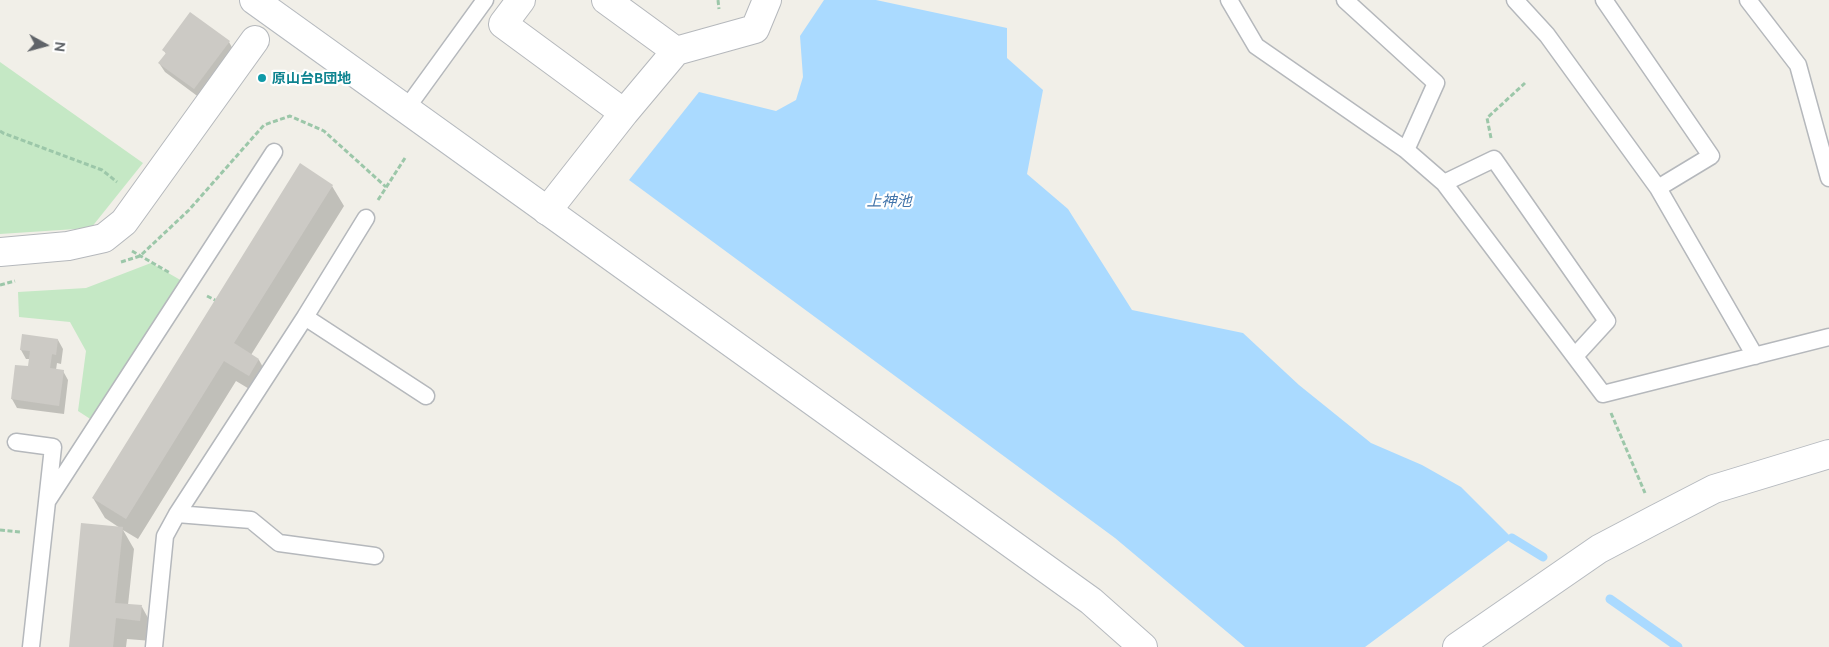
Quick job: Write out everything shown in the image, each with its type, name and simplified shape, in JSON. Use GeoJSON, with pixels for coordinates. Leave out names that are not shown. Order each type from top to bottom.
{"type":"FeatureCollection","features":[{"type":"Feature","properties":{"kind":"street"},"geometry":{"type":"LineString","coordinates":[[254,0],[1091,601],[1143,647]]}},
{"type":"Feature","properties":{"kind":"street"},"geometry":{"type":"LineString","coordinates":[[521,0],[503,24],[624,113]]}},
{"type":"Feature","properties":{"kind":"street"},"geometry":{"type":"LineString","coordinates":[[606,0],[676,51]]}},
{"type":"Feature","properties":{"kind":"street"},"geometry":{"type":"LineString","coordinates":[[547,211],[624,113],[676,51],[755,28],[767,0]]}},
{"type":"Feature","properties":{"kind":"street"},"geometry":{"type":"LineString","coordinates":[[0,252],[68,246],[104,238],[124,222],[255,40]]}},
{"type":"Feature","properties":{"kind":"street"},"geometry":{"type":"LineString","coordinates":[[1457,647],[1598,549],[1714,489],[1829,454]]}},
{"type":"Feature","properties":{"kind":"lane"},"geometry":{"type":"LineString","coordinates":[[406,109],[485,0]]}},
{"type":"Feature","properties":{"kind":"lane"},"geometry":{"type":"LineString","coordinates":[[1229,0],[1256,46],[1406,150],[1444,183],[1603,394],[1829,337]]}},
{"type":"Feature","properties":{"kind":"lane"},"geometry":{"type":"LineString","coordinates":[[1345,0],[1436,84],[1406,150]]}},
{"type":"Feature","properties":{"kind":"lane"},"geometry":{"type":"LineString","coordinates":[[1515,0],[1547,35],[1658,188],[1756,356]]}},
{"type":"Feature","properties":{"kind":"lane"},"geometry":{"type":"LineString","coordinates":[[1604,0],[1711,156],[1658,188]]}},
{"type":"Feature","properties":{"kind":"lane"},"geometry":{"type":"LineString","coordinates":[[1748,0],[1798,65],[1829,178]]}},
{"type":"Feature","properties":{"kind":"lane"},"geometry":{"type":"LineString","coordinates":[[48,500],[274,152]]}},
{"type":"Feature","properties":{"kind":"lane"},"geometry":{"type":"LineString","coordinates":[[1444,183],[1494,159],[1607,321],[1575,356]]}},
{"type":"Feature","properties":{"kind":"lane"},"geometry":{"type":"LineString","coordinates":[[154,647],[165,536],[177,514],[305,318],[366,218]]}},
{"type":"Feature","properties":{"kind":"lane"},"geometry":{"type":"LineString","coordinates":[[305,318],[426,396]]}},
{"type":"Feature","properties":{"kind":"lane"},"geometry":{"type":"LineString","coordinates":[[16,442],[53,446],[31,647]]}},
{"type":"Feature","properties":{"kind":"lane"},"geometry":{"type":"LineString","coordinates":[[177,514],[251,520],[279,543],[375,556]]}},
{"type":"Feature","properties":{"kind":"path"},"geometry":{"type":"LineString","coordinates":[[1494,159],[1487,118],[1525,84]]}},
{"type":"Feature","properties":{"kind":"path"},"geometry":{"type":"LineString","coordinates":[[0,131],[102,170],[140,199]]}},
{"type":"Feature","properties":{"kind":"path"},"geometry":{"type":"LineString","coordinates":[[366,218],[405,158]]}},
{"type":"Feature","properties":{"kind":"path"},"geometry":{"type":"LineString","coordinates":[[104,238],[140,256],[215,300]]}},
{"type":"Feature","properties":{"kind":"path"},"geometry":{"type":"LineString","coordinates":[[1603,394],[1656,519]]}},
{"type":"Feature","properties":{"kind":"green space"},"geometry":{"type":"Polygon","coordinates":[[[0,62],[143,163],[91,228],[0,234],[0,62]]]}},
{"type":"Feature","properties":{"kind":"green space"},"geometry":{"type":"Polygon","coordinates":[[[151,263],[189,285],[98,424],[78,411],[86,351],[70,322],[19,317],[18,292],[86,288],[151,263]]]}},
{"type":"Feature","properties":{"kind":"water","name":"上神池"},"geometry":{"type":"Polygon","coordinates":[[[824,0],[876,0],[1007,28],[1007,58],[1043,90],[1027,174],[1068,209],[1132,310],[1243,333],[1299,385],[1371,443],[1422,465],[1461,487],[1512,538],[1365,647],[1245,647],[1115,538],[629,180],[699,92],[776,111],[796,100],[803,77],[800,36],[824,0]]]}},
{"type":"Feature","properties":{"kind":"building"},"geometry":{"type":"Polygon","coordinates":[[[190,12],[230,41],[194,89],[158,63],[166,53],[162,50],[190,12]]]}},
{"type":"Feature","properties":{"kind":"building"},"geometry":{"type":"Polygon","coordinates":[[[300,163],[333,185],[234,343],[259,359],[249,376],[224,361],[126,519],[92,498],[300,163]]]}},
{"type":"Feature","properties":{"kind":"building"},"geometry":{"type":"Polygon","coordinates":[[[22,334],[58,339],[56,355],[52,354],[50,368],[64,370],[59,406],[11,399],[15,365],[28,366],[30,351],[20,350],[22,334]]]}},
{"type":"Feature","properties":{"kind":"building"},"geometry":{"type":"Polygon","coordinates":[[[81,523],[123,527],[115,603],[142,605],[140,621],[116,618],[113,647],[69,647],[81,523]]]}},
{"type":"Feature","properties":{"kind":"waterway"},"geometry":{"type":"LineString","coordinates":[[1512,538],[1543,557]]}},
{"type":"Feature","properties":{"kind":"waterway"},"geometry":{"type":"LineString","coordinates":[[1610,599],[1678,647]]}},
{"type":"Feature","properties":{"kind":"place","name":"原山台B団地"},"geometry":{"type":"Point","coordinates":[262,78]}}]}
